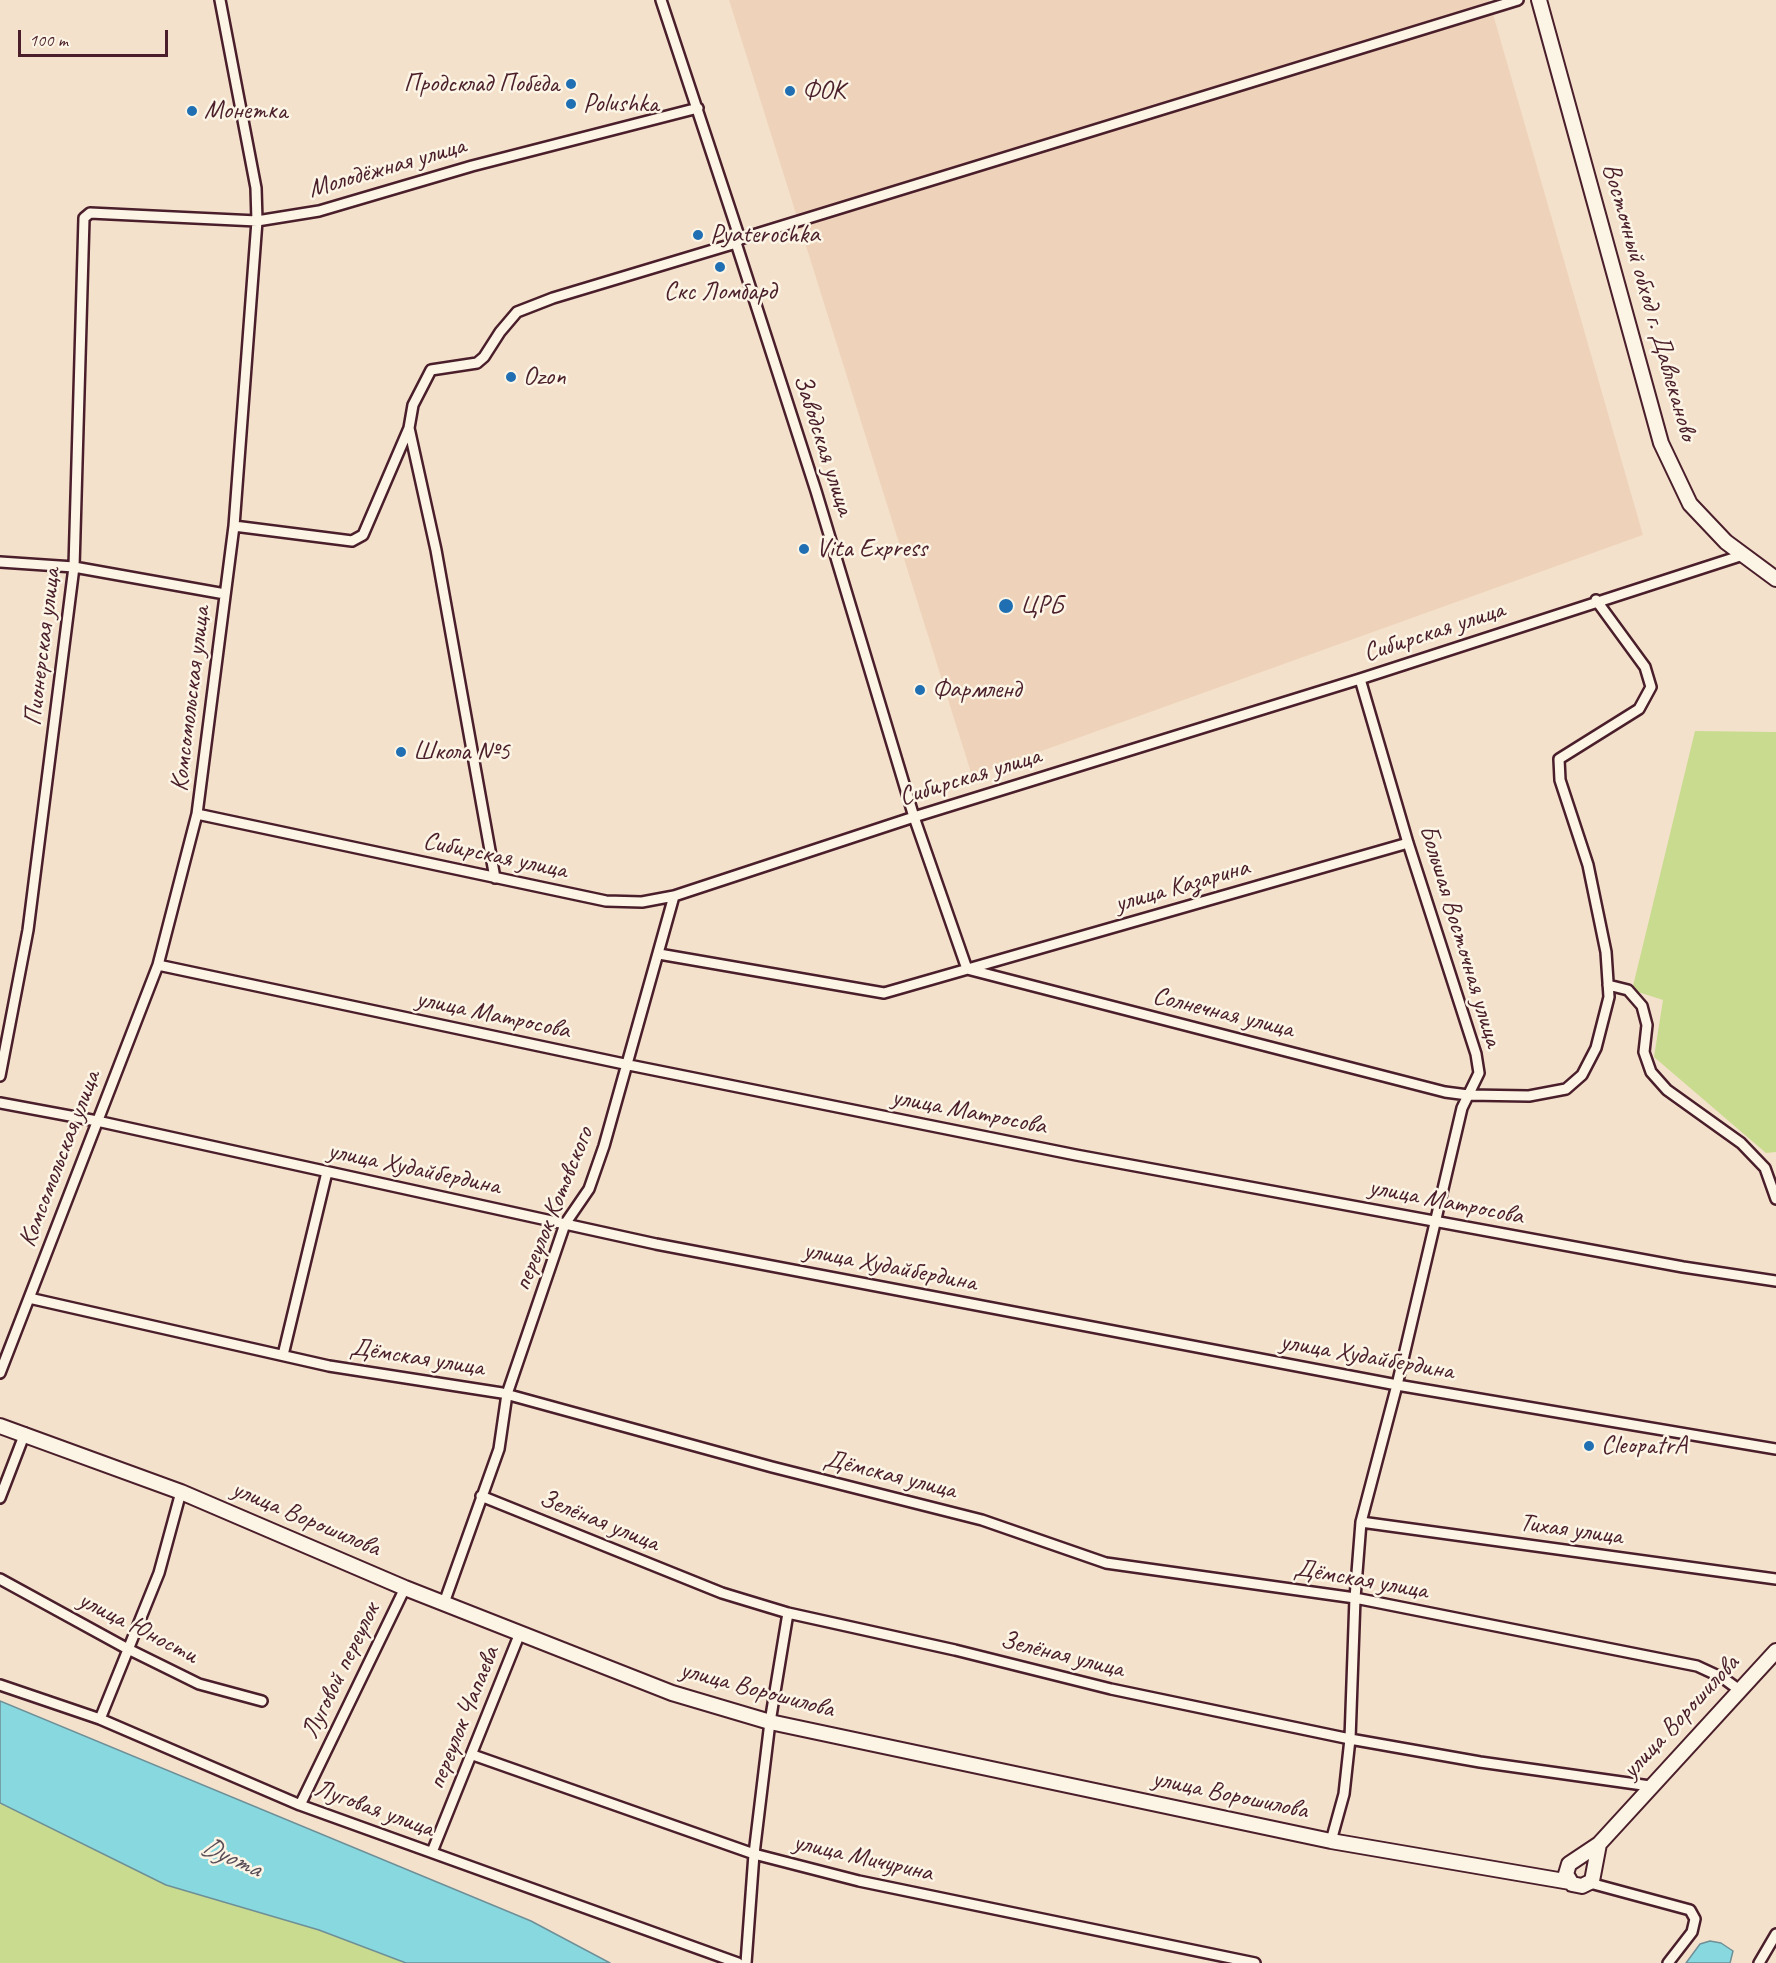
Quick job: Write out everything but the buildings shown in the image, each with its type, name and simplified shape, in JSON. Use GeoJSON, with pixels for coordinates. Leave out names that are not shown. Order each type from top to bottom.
{"type":"FeatureCollection","features":[{"type":"Feature","properties":{"kind":"street","name":"Комсомольская улица"},"geometry":{"type":"LineString","coordinates":[[0,1373],[158,965],[197,814],[234,526],[257,221],[256,188],[220,0]]}},
{"type":"Feature","properties":{"kind":"street","name":"Заводская улица"},"geometry":{"type":"LineString","coordinates":[[661,0],[698,108],[914,817],[967,969]]}},
{"type":"Feature","properties":{"kind":"street"},"geometry":{"type":"LineString","coordinates":[[234,526],[352,541],[363,535],[409,428],[412,405],[431,370],[477,363],[518,312],[553,298],[1518,0]]}},
{"type":"Feature","properties":{"kind":"street","name":"Восточный обход г. Давлеканово"},"geometry":{"type":"LineString","coordinates":[[1539,0],[1661,442],[1690,504],[1726,542],[1776,579]]}},
{"type":"Feature","properties":{"kind":"street","name":"Молодёжная улица"},"geometry":{"type":"LineString","coordinates":[[84,218],[90,213],[257,221],[351,204],[472,166],[698,108]]}},
{"type":"Feature","properties":{"kind":"street","name":"Пионерская улица"},"geometry":{"type":"LineString","coordinates":[[0,1076],[28,930],[74,567],[84,218]]}},
{"type":"Feature","properties":{"kind":"street"},"geometry":{"type":"LineString","coordinates":[[409,428],[436,550],[495,878]]}},
{"type":"Feature","properties":{"kind":"street","name":"Сибирская улица"},"geometry":{"type":"LineString","coordinates":[[197,814],[606,901],[642,902],[674,896],[914,817],[1360,679],[1596,600],[1743,555]]}},
{"type":"Feature","properties":{"kind":"street"},"geometry":{"type":"LineString","coordinates":[[0,562],[74,567],[225,594]]}},
{"type":"Feature","properties":{"kind":"street","name":"Солнечная улица"},"geometry":{"type":"LineString","coordinates":[[967,969],[1468,1095],[1529,1096],[1566,1089],[1582,1075],[1596,1048],[1609,997],[1606,952],[1590,876],[1560,780],[1559,759],[1639,709],[1651,687],[1645,667],[1596,600]]}},
{"type":"Feature","properties":{"kind":"street","name":"Большая Восточная улица"},"geometry":{"type":"LineString","coordinates":[[1331,1841],[1344,1794],[1350,1739],[1355,1598],[1361,1522],[1397,1385],[1462,1108],[1479,1073],[1476,1054],[1408,843],[1360,679]]}},
{"type":"Feature","properties":{"kind":"street","name":"улица Казарина"},"geometry":{"type":"LineString","coordinates":[[659,954],[884,993],[1408,843]]}},
{"type":"Feature","properties":{"kind":"street","name":"переулок Котовского"},"geometry":{"type":"LineString","coordinates":[[444,1603],[499,1449],[507,1394],[565,1224],[589,1189],[629,1065],[674,896]]}},
{"type":"Feature","properties":{"kind":"street","name":"улица Матросова"},"geometry":{"type":"LineString","coordinates":[[158,965],[629,1065],[1064,1153],[1683,1268],[1776,1281]]}},
{"type":"Feature","properties":{"kind":"street"},"geometry":{"type":"LineString","coordinates":[[1608,985],[1628,990],[1642,1006],[1647,1025],[1644,1052],[1651,1072],[1667,1090],[1742,1143],[1766,1168],[1776,1199]]}},
{"type":"Feature","properties":{"kind":"street","name":"улица Худайбердина"},"geometry":{"type":"LineString","coordinates":[[0,1103],[97,1121],[656,1244],[1397,1385],[1776,1449]]}},
{"type":"Feature","properties":{"kind":"street"},"geometry":{"type":"LineString","coordinates":[[283,1355],[327,1172]]}},
{"type":"Feature","properties":{"kind":"street","name":"Дёмская улица"},"geometry":{"type":"LineString","coordinates":[[29,1298],[329,1366],[507,1394],[772,1467],[982,1520],[1107,1563],[1355,1598],[1697,1666],[1724,1678],[1738,1689]]}},
{"type":"Feature","properties":{"kind":"street","name":"улица Ворошилова"},"geometry":{"type":"LineString","coordinates":[[0,1426],[25,1433],[181,1492],[405,1588],[672,1693],[770,1722],[1331,1841],[1570,1881]]}},
{"type":"Feature","properties":{"kind":"street"},"geometry":{"type":"LineString","coordinates":[[0,1498],[25,1433]]}},
{"type":"Feature","properties":{"kind":"street"},"geometry":{"type":"LineString","coordinates":[[100,1719],[126,1648],[159,1573],[181,1492]]}},
{"type":"Feature","properties":{"kind":"street","name":"Зелёная улица"},"geometry":{"type":"LineString","coordinates":[[481,1496],[722,1593],[788,1613],[955,1650],[1111,1689],[1350,1739],[1480,1762],[1650,1786]]}},
{"type":"Feature","properties":{"kind":"street","name":"Тихая улица"},"geometry":{"type":"LineString","coordinates":[[1361,1522],[1776,1579]]}},
{"type":"Feature","properties":{"kind":"street","name":"улица Юности"},"geometry":{"type":"LineString","coordinates":[[0,1579],[126,1648],[199,1684],[262,1701]]}},
{"type":"Feature","properties":{"kind":"street","name":"Луговой переулок"},"geometry":{"type":"LineString","coordinates":[[300,1805],[405,1588]]}},
{"type":"Feature","properties":{"kind":"street"},"geometry":{"type":"LineString","coordinates":[[746,1963],[754,1854],[770,1722],[788,1613]]}},
{"type":"Feature","properties":{"kind":"street","name":"переулок Чапаева"},"geometry":{"type":"LineString","coordinates":[[432,1852],[473,1755],[520,1633]]}},
{"type":"Feature","properties":{"kind":"street","name":"улица Ворошилова"},"geometry":{"type":"LineString","coordinates":[[1538,1875],[1573,1862],[1599,1844],[1738,1689],[1776,1651]]}},
{"type":"Feature","properties":{"kind":"street","name":"Луговая улица"},"geometry":{"type":"LineString","coordinates":[[0,1685],[100,1719],[300,1805],[738,1963]]}},
{"type":"Feature","properties":{"kind":"street","name":"улица Мичурина"},"geometry":{"type":"LineString","coordinates":[[473,1755],[754,1854],[859,1881],[1255,1963]]}},
{"type":"Feature","properties":{"kind":"street","name":"улица Ворошилова"},"geometry":{"type":"LineString","coordinates":[[1594,1868],[1599,1844]]}},
{"type":"Feature","properties":{"kind":"street"},"geometry":{"type":"LineString","coordinates":[[1590,1883],[1594,1876],[1594,1868],[1586,1860],[1573,1862],[1566,1874],[1570,1881],[1580,1886],[1590,1883],[1690,1910],[1695,1919],[1692,1932],[1668,1963]]}},
{"type":"Feature","properties":{"kind":"street"},"geometry":{"type":"LineString","coordinates":[[1759,1963],[1776,1935]]}},
{"type":"Feature","properties":{"kind":"shaded area"},"geometry":{"type":"Polygon","coordinates":[[[729,0],[1489,0],[1643,535],[972,776],[729,0]]]}},
{"type":"Feature","properties":{"kind":"green space"},"geometry":{"type":"Polygon","coordinates":[[[1695,731],[1776,732],[1776,1152],[1766,1153],[1654,1057],[1663,1000],[1632,990],[1695,731]]]}},
{"type":"Feature","properties":{"kind":"green space"},"geometry":{"type":"Polygon","coordinates":[[[0,1803],[319,1930],[406,1963],[0,1963],[0,1803]]]}},
{"type":"Feature","properties":{"kind":"water","name":"Dyoma"},"geometry":{"type":"Polygon","coordinates":[[[0,1701],[531,1921],[610,1963],[406,1963],[319,1930],[166,1885],[0,1803],[0,1701]]]}},
{"type":"Feature","properties":{"kind":"water"},"geometry":{"type":"Polygon","coordinates":[[[1710,1941],[1721,1943],[1733,1951],[1730,1963],[1686,1963],[1700,1944],[1710,1941]]]}},
{"type":"Feature","properties":{"kind":"place","name":"Продсклад Победа"},"geometry":{"type":"Point","coordinates":[571,84]}},
{"type":"Feature","properties":{"kind":"place","name":"ФОК"},"geometry":{"type":"Point","coordinates":[790,91]}},
{"type":"Feature","properties":{"kind":"place","name":"Polushka"},"geometry":{"type":"Point","coordinates":[571,104]}},
{"type":"Feature","properties":{"kind":"place","name":"Монетка"},"geometry":{"type":"Point","coordinates":[192,111]}},
{"type":"Feature","properties":{"kind":"place","name":"Pyaterochka"},"geometry":{"type":"Point","coordinates":[698,235]}},
{"type":"Feature","properties":{"kind":"place","name":"Скс Ломбард"},"geometry":{"type":"Point","coordinates":[720,267]}},
{"type":"Feature","properties":{"kind":"place","name":"Ozon"},"geometry":{"type":"Point","coordinates":[511,377]}},
{"type":"Feature","properties":{"kind":"place","name":"Vita Express"},"geometry":{"type":"Point","coordinates":[804,549]}},
{"type":"Feature","properties":{"kind":"place","name":"ЦРБ"},"geometry":{"type":"Point","coordinates":[1006,606]}},
{"type":"Feature","properties":{"kind":"place","name":"Фармленд"},"geometry":{"type":"Point","coordinates":[920,690]}},
{"type":"Feature","properties":{"kind":"place","name":"Школа №5"},"geometry":{"type":"Point","coordinates":[401,752]}},
{"type":"Feature","properties":{"kind":"place","name":"CleopatrA"},"geometry":{"type":"Point","coordinates":[1589,1446]}}]}
